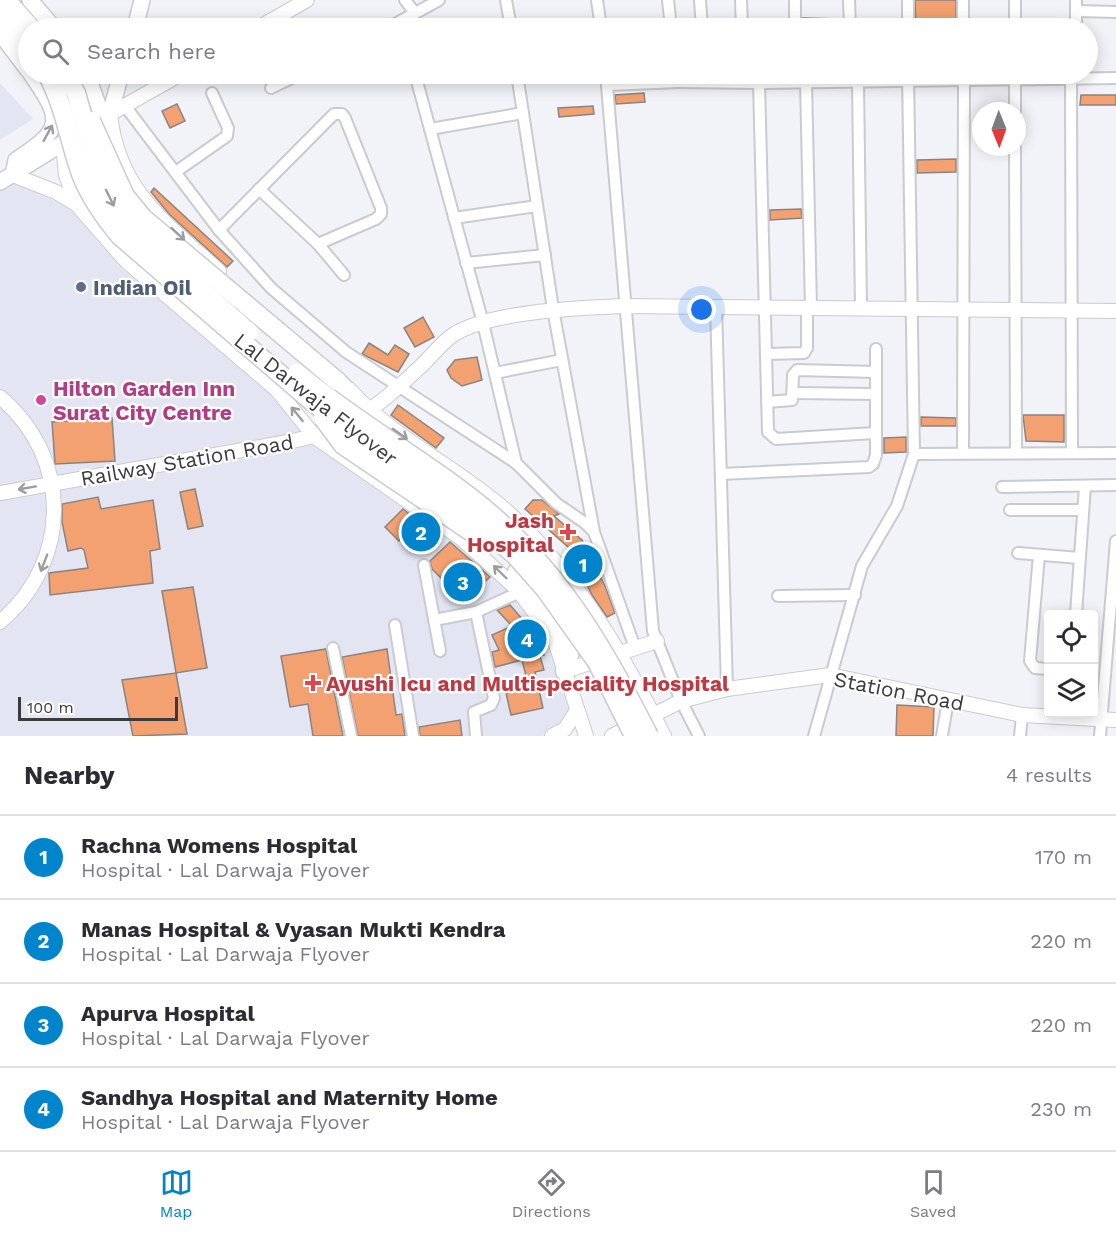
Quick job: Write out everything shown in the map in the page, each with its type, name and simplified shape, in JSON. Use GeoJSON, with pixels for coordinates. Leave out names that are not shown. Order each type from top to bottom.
{"type":"FeatureCollection","features":[{"type":"Feature","properties":{"kind":"highway"},"geometry":{"type":"LineString","coordinates":[[6,0],[22,18]]}},
{"type":"Feature","properties":{"kind":"highway"},"geometry":{"type":"LineString","coordinates":[[0,14],[18,36]]}},
{"type":"Feature","properties":{"kind":"highway","name":"Lal Darwaja Flyover"},"geometry":{"type":"LineString","coordinates":[[53,84],[82,176],[103,217],[144,259],[309,399],[357,437],[434,488],[479,523],[514,555],[545,589],[597,662],[621,735]]}},
{"type":"Feature","properties":{"kind":"highway","name":"Lal Darwaja Flyover"},"geometry":{"type":"LineString","coordinates":[[71,84],[76,93],[100,179],[114,208],[134,231],[324,396],[491,515],[528,549],[584,618],[607,656],[649,736]]}},
{"type":"Feature","properties":{"kind":"highway"},"geometry":{"type":"LineString","coordinates":[[76,93],[103,142],[113,172],[125,196],[143,218],[347,389],[351,403],[345,419],[335,431]]}},
{"type":"Feature","properties":{"kind":"highway"},"geometry":{"type":"LineString","coordinates":[[309,399],[343,445],[465,526],[518,572],[567,634],[571,647],[564,671]]}},
{"type":"Feature","properties":{"kind":"main road"},"geometry":{"type":"LineString","coordinates":[[30,0],[45,18]]}},
{"type":"Feature","properties":{"kind":"main road"},"geometry":{"type":"LineString","coordinates":[[138,18],[142,0]]}},
{"type":"Feature","properties":{"kind":"main road"},"geometry":{"type":"LineString","coordinates":[[0,33],[18,56]]}},
{"type":"Feature","properties":{"kind":"main road"},"geometry":{"type":"LineString","coordinates":[[6,179],[15,160],[43,142],[53,124],[49,99],[38,84]]}},
{"type":"Feature","properties":{"kind":"main road"},"geometry":{"type":"LineString","coordinates":[[89,84],[106,116]]}},
{"type":"Feature","properties":{"kind":"main road"},"geometry":{"type":"LineString","coordinates":[[6,179],[106,116],[117,84]]}},
{"type":"Feature","properties":{"kind":"street"},"geometry":{"type":"LineString","coordinates":[[276,18],[307,0]]}},
{"type":"Feature","properties":{"kind":"street"},"geometry":{"type":"LineString","coordinates":[[405,0],[415,13]]}},
{"type":"Feature","properties":{"kind":"street"},"geometry":{"type":"LineString","coordinates":[[410,18],[439,0]]}},
{"type":"Feature","properties":{"kind":"street"},"geometry":{"type":"LineString","coordinates":[[506,0],[509,18]]}},
{"type":"Feature","properties":{"kind":"street"},"geometry":{"type":"LineString","coordinates":[[597,0],[600,18]]}},
{"type":"Feature","properties":{"kind":"street"},"geometry":{"type":"LineString","coordinates":[[668,0],[670,18]]}},
{"type":"Feature","properties":{"kind":"street"},"geometry":{"type":"LineString","coordinates":[[700,0],[701,18]]}},
{"type":"Feature","properties":{"kind":"street"},"geometry":{"type":"LineString","coordinates":[[741,0],[742,18]]}},
{"type":"Feature","properties":{"kind":"street"},"geometry":{"type":"LineString","coordinates":[[795,0],[795,18]]}},
{"type":"Feature","properties":{"kind":"street"},"geometry":{"type":"LineString","coordinates":[[849,0],[850,18]]}},
{"type":"Feature","properties":{"kind":"street"},"geometry":{"type":"LineString","coordinates":[[908,0],[908,18]]}},
{"type":"Feature","properties":{"kind":"street"},"geometry":{"type":"LineString","coordinates":[[963,0],[963,18]]}},
{"type":"Feature","properties":{"kind":"street"},"geometry":{"type":"LineString","coordinates":[[1015,0],[1015,18]]}},
{"type":"Feature","properties":{"kind":"street"},"geometry":{"type":"LineString","coordinates":[[1076,5],[1116,12]]}},
{"type":"Feature","properties":{"kind":"street"},"geometry":{"type":"LineString","coordinates":[[1098,78],[1116,78]]}},
{"type":"Feature","properties":{"kind":"street"},"geometry":{"type":"LineString","coordinates":[[164,84],[106,116],[117,155],[140,196],[165,223],[343,382],[370,412],[497,503],[540,543],[590,607],[620,653],[664,736]]}},
{"type":"Feature","properties":{"kind":"street"},"geometry":{"type":"LineString","coordinates":[[271,88],[279,84]]}},
{"type":"Feature","properties":{"kind":"street"},"geometry":{"type":"LineString","coordinates":[[418,84],[483,323],[516,463]]}},
{"type":"Feature","properties":{"kind":"street"},"geometry":{"type":"LineString","coordinates":[[519,84],[552,309],[594,532],[635,648]]}},
{"type":"Feature","properties":{"kind":"street"},"geometry":{"type":"LineString","coordinates":[[607,84],[624,306],[653,631],[681,701],[699,736]]}},
{"type":"Feature","properties":{"kind":"street"},"geometry":{"type":"LineString","coordinates":[[759,84],[768,432],[772,438],[875,433]]}},
{"type":"Feature","properties":{"kind":"street"},"geometry":{"type":"LineString","coordinates":[[767,354],[804,353],[807,348],[809,308],[800,84]]}},
{"type":"Feature","properties":{"kind":"street"},"geometry":{"type":"LineString","coordinates":[[854,84],[861,309]]}},
{"type":"Feature","properties":{"kind":"street"},"geometry":{"type":"LineString","coordinates":[[814,736],[862,566],[897,506],[914,454],[908,84]]}},
{"type":"Feature","properties":{"kind":"street"},"geometry":{"type":"LineString","coordinates":[[963,453],[964,84]]}},
{"type":"Feature","properties":{"kind":"street"},"geometry":{"type":"LineString","coordinates":[[1015,84],[1015,102]]}},
{"type":"Feature","properties":{"kind":"street"},"geometry":{"type":"LineString","coordinates":[[1072,452],[1071,311],[1075,84]]}},
{"type":"Feature","properties":{"kind":"street"},"geometry":{"type":"LineString","coordinates":[[177,171],[227,136],[228,128],[212,93]]}},
{"type":"Feature","properties":{"kind":"street"},"geometry":{"type":"LineString","coordinates":[[125,106],[177,171],[219,230],[271,288],[346,352],[516,463],[556,503],[585,522],[594,532]]}},
{"type":"Feature","properties":{"kind":"street"},"geometry":{"type":"LineString","coordinates":[[430,129],[523,113]]}},
{"type":"Feature","properties":{"kind":"street"},"geometry":{"type":"LineString","coordinates":[[219,230],[334,114],[342,114],[381,208],[381,214],[376,219],[318,244]]}},
{"type":"Feature","properties":{"kind":"street"},"geometry":{"type":"LineString","coordinates":[[63,144],[66,175],[76,204]]}},
{"type":"Feature","properties":{"kind":"street"},"geometry":{"type":"LineString","coordinates":[[1015,156],[1016,452]]}},
{"type":"Feature","properties":{"kind":"street"},"geometry":{"type":"LineString","coordinates":[[6,179],[56,192],[76,204],[126,261],[277,390],[315,437],[462,539],[520,592],[554,638],[576,712],[586,736]]}},
{"type":"Feature","properties":{"kind":"street"},"geometry":{"type":"LineString","coordinates":[[259,189],[318,244],[345,275]]}},
{"type":"Feature","properties":{"kind":"street"},"geometry":{"type":"LineString","coordinates":[[454,218],[537,206]]}},
{"type":"Feature","properties":{"kind":"street"},"geometry":{"type":"LineString","coordinates":[[466,263],[544,255]]}},
{"type":"Feature","properties":{"kind":"street","name":"Railway Station Road"},"geometry":{"type":"LineString","coordinates":[[0,493],[315,437],[335,431],[370,412],[454,334],[483,323],[552,309],[624,306],[1116,311]]}},
{"type":"Feature","properties":{"kind":"street"},"geometry":{"type":"LineString","coordinates":[[716,307],[727,688]]}},
{"type":"Feature","properties":{"kind":"street"},"geometry":{"type":"LineString","coordinates":[[721,474],[796,471],[873,464],[876,455],[876,349]]}},
{"type":"Feature","properties":{"kind":"street"},"geometry":{"type":"LineString","coordinates":[[495,373],[562,360]]}},
{"type":"Feature","properties":{"kind":"street"},"geometry":{"type":"LineString","coordinates":[[767,402],[789,402],[794,393],[793,375],[797,370],[876,372]]}},
{"type":"Feature","properties":{"kind":"street"},"geometry":{"type":"LineString","coordinates":[[794,393],[876,394]]}},
{"type":"Feature","properties":{"kind":"street"},"geometry":{"type":"LineString","coordinates":[[0,397],[19,413],[42,449],[52,484],[55,513],[51,544],[37,580],[18,607],[0,622]]}},
{"type":"Feature","properties":{"kind":"street"},"geometry":{"type":"LineString","coordinates":[[914,454],[1116,453]]}},
{"type":"Feature","properties":{"kind":"street"},"geometry":{"type":"LineString","coordinates":[[1002,487],[1116,485]]}},
{"type":"Feature","properties":{"kind":"street"},"geometry":{"type":"LineString","coordinates":[[1076,610],[1085,486]]}},
{"type":"Feature","properties":{"kind":"street"},"geometry":{"type":"LineString","coordinates":[[1010,510],[1083,510]]}},
{"type":"Feature","properties":{"kind":"street"},"geometry":{"type":"LineString","coordinates":[[1100,736],[1116,541]]}},
{"type":"Feature","properties":{"kind":"street"},"geometry":{"type":"LineString","coordinates":[[1018,553],[1080,558]]}},
{"type":"Feature","properties":{"kind":"street"},"geometry":{"type":"LineString","coordinates":[[1039,555],[1030,661],[1035,668],[1044,669]]}},
{"type":"Feature","properties":{"kind":"street"},"geometry":{"type":"LineString","coordinates":[[424,565],[440,651]]}},
{"type":"Feature","properties":{"kind":"street"},"geometry":{"type":"LineString","coordinates":[[434,620],[476,612],[520,592]]}},
{"type":"Feature","properties":{"kind":"street"},"geometry":{"type":"LineString","coordinates":[[778,596],[855,595]]}},
{"type":"Feature","properties":{"kind":"street"},"geometry":{"type":"LineString","coordinates":[[476,612],[494,698],[491,705],[474,712],[476,736]]}},
{"type":"Feature","properties":{"kind":"street"},"geometry":{"type":"LineString","coordinates":[[395,626],[414,736]]}},
{"type":"Feature","properties":{"kind":"street"},"geometry":{"type":"LineString","coordinates":[[564,671],[657,641]]}},
{"type":"Feature","properties":{"kind":"street"},"geometry":{"type":"LineString","coordinates":[[333,648],[351,736]]}},
{"type":"Feature","properties":{"kind":"street","name":"Station Road"},"geometry":{"type":"LineString","coordinates":[[621,735],[681,701],[727,688],[830,675],[1022,715],[1116,720]]}},
{"type":"Feature","properties":{"kind":"street"},"geometry":{"type":"LineString","coordinates":[[942,736],[948,700]]}},
{"type":"Feature","properties":{"kind":"street"},"geometry":{"type":"LineString","coordinates":[[552,736],[565,729],[576,712]]}},
{"type":"Feature","properties":{"kind":"street"},"geometry":{"type":"LineString","coordinates":[[1020,736],[1022,715]]}},
{"type":"Feature","properties":{"kind":"shaded area"},"geometry":{"type":"Polygon","coordinates":[[[0,83],[33,119],[0,140],[0,83]]]}},
{"type":"Feature","properties":{"kind":"shaded area"},"geometry":{"type":"Polygon","coordinates":[[[15,184],[67,206],[122,269],[275,392],[309,434],[463,544],[515,590],[550,639],[573,713],[551,734],[542,736],[0,736],[0,190],[15,184]]]}},
{"type":"Feature","properties":{"kind":"building"},"geometry":{"type":"Polygon","coordinates":[[[915,0],[956,0],[956,18],[916,18],[915,0]]]}},
{"type":"Feature","properties":{"kind":"building"},"geometry":{"type":"Polygon","coordinates":[[[644,93],[645,102],[616,104],[615,95],[644,93]]]}},
{"type":"Feature","properties":{"kind":"building"},"geometry":{"type":"Polygon","coordinates":[[[1081,95],[1116,95],[1116,105],[1080,105],[1081,95]]]}},
{"type":"Feature","properties":{"kind":"building"},"geometry":{"type":"Polygon","coordinates":[[[177,104],[185,121],[170,128],[162,111],[177,104]]]}},
{"type":"Feature","properties":{"kind":"building"},"geometry":{"type":"Polygon","coordinates":[[[593,106],[594,114],[559,117],[558,108],[593,106]]]}},
{"type":"Feature","properties":{"kind":"building"},"geometry":{"type":"Polygon","coordinates":[[[956,159],[956,172],[917,173],[917,160],[956,159]]]}},
{"type":"Feature","properties":{"kind":"building"},"geometry":{"type":"Polygon","coordinates":[[[154,188],[233,261],[227,267],[169,214],[151,192],[154,188]]]}},
{"type":"Feature","properties":{"kind":"building"},"geometry":{"type":"Polygon","coordinates":[[[801,209],[802,218],[770,220],[770,210],[801,209]]]}},
{"type":"Feature","properties":{"kind":"building"},"geometry":{"type":"Polygon","coordinates":[[[423,317],[434,337],[415,347],[404,328],[423,317]]]}},
{"type":"Feature","properties":{"kind":"building"},"geometry":{"type":"Polygon","coordinates":[[[369,343],[388,355],[395,345],[409,354],[398,372],[362,354],[369,343]]]}},
{"type":"Feature","properties":{"kind":"building"},"geometry":{"type":"Polygon","coordinates":[[[477,357],[482,380],[462,386],[451,378],[447,370],[455,360],[477,357]]]}},
{"type":"Feature","properties":{"kind":"building"},"geometry":{"type":"Polygon","coordinates":[[[398,405],[444,438],[436,448],[391,415],[398,405]]]}},
{"type":"Feature","properties":{"kind":"building"},"geometry":{"type":"Polygon","coordinates":[[[1023,415],[1064,415],[1064,442],[1026,441],[1023,415]]]}},
{"type":"Feature","properties":{"kind":"building"},"geometry":{"type":"Polygon","coordinates":[[[921,417],[956,418],[956,426],[921,426],[921,417]]]}},
{"type":"Feature","properties":{"kind":"building"},"geometry":{"type":"Polygon","coordinates":[[[112,418],[115,461],[55,464],[52,422],[112,418]]]}},
{"type":"Feature","properties":{"kind":"building"},"geometry":{"type":"Polygon","coordinates":[[[906,437],[906,452],[884,453],[884,438],[906,437]]]}},
{"type":"Feature","properties":{"kind":"building"},"geometry":{"type":"Polygon","coordinates":[[[195,489],[203,526],[188,529],[180,492],[195,489]]]}},
{"type":"Feature","properties":{"kind":"building"},"geometry":{"type":"Polygon","coordinates":[[[98,497],[101,509],[153,500],[160,549],[150,551],[153,583],[50,595],[49,573],[88,568],[84,550],[81,548],[68,551],[62,522],[62,504],[98,497]]]}},
{"type":"Feature","properties":{"kind":"building"},"geometry":{"type":"Polygon","coordinates":[[[533,500],[542,500],[559,514],[554,516],[582,540],[605,586],[615,613],[607,617],[592,595],[568,547],[525,509],[533,500]]]}},
{"type":"Feature","properties":{"kind":"building"},"geometry":{"type":"Polygon","coordinates":[[[403,509],[430,530],[417,543],[407,533],[399,541],[385,527],[403,509]]]}},
{"type":"Feature","properties":{"kind":"building"},"geometry":{"type":"Polygon","coordinates":[[[450,542],[490,577],[464,601],[432,569],[430,561],[450,542]]]}},
{"type":"Feature","properties":{"kind":"building"},"geometry":{"type":"Polygon","coordinates":[[[193,587],[207,668],[176,673],[162,591],[193,587]]]}},
{"type":"Feature","properties":{"kind":"building"},"geometry":{"type":"Polygon","coordinates":[[[510,605],[523,620],[527,619],[544,655],[540,656],[544,670],[535,672],[543,708],[511,715],[506,693],[529,688],[522,660],[495,667],[492,652],[499,650],[492,635],[512,626],[497,610],[510,605]]]}},
{"type":"Feature","properties":{"kind":"building"},"geometry":{"type":"Polygon","coordinates":[[[326,649],[343,736],[313,736],[308,704],[290,707],[281,656],[326,649]]]}},
{"type":"Feature","properties":{"kind":"building"},"geometry":{"type":"Polygon","coordinates":[[[387,649],[396,715],[402,714],[405,736],[358,736],[342,657],[387,649]]]}},
{"type":"Feature","properties":{"kind":"building"},"geometry":{"type":"Polygon","coordinates":[[[176,673],[187,734],[133,736],[122,680],[176,673]]]}},
{"type":"Feature","properties":{"kind":"building"},"geometry":{"type":"Polygon","coordinates":[[[897,705],[934,707],[933,736],[896,736],[897,705]]]}},
{"type":"Feature","properties":{"kind":"building"},"geometry":{"type":"Polygon","coordinates":[[[460,720],[462,736],[420,736],[419,727],[460,720]]]}},
{"type":"Feature","properties":{"kind":"place","name":"Indian Oil"},"geometry":{"type":"Point","coordinates":[81,287]}},
{"type":"Feature","properties":{"kind":"place","name":"Hilton Garden Inn Surat City Centre"},"geometry":{"type":"Point","coordinates":[41,400]}},
{"type":"Feature","properties":{"kind":"place","name":"Manas Hospital & Vyasan Mukti Kendra"},"geometry":{"type":"Point","coordinates":[421,532]}},
{"type":"Feature","properties":{"kind":"place","name":"Jash Hospital"},"geometry":{"type":"Point","coordinates":[568,532]}},
{"type":"Feature","properties":{"kind":"place","name":"Rachna Womens Hospital"},"geometry":{"type":"Point","coordinates":[583,564]}},
{"type":"Feature","properties":{"kind":"place","name":"Apurva Hospital"},"geometry":{"type":"Point","coordinates":[463,582]}},
{"type":"Feature","properties":{"kind":"place","name":"Sandhya Hospital and Maternity Home"},"geometry":{"type":"Point","coordinates":[527,639]}},
{"type":"Feature","properties":{"kind":"place","name":"Ayushi Icu and Multispeciality Hospital"},"geometry":{"type":"Point","coordinates":[313,683]}}]}
